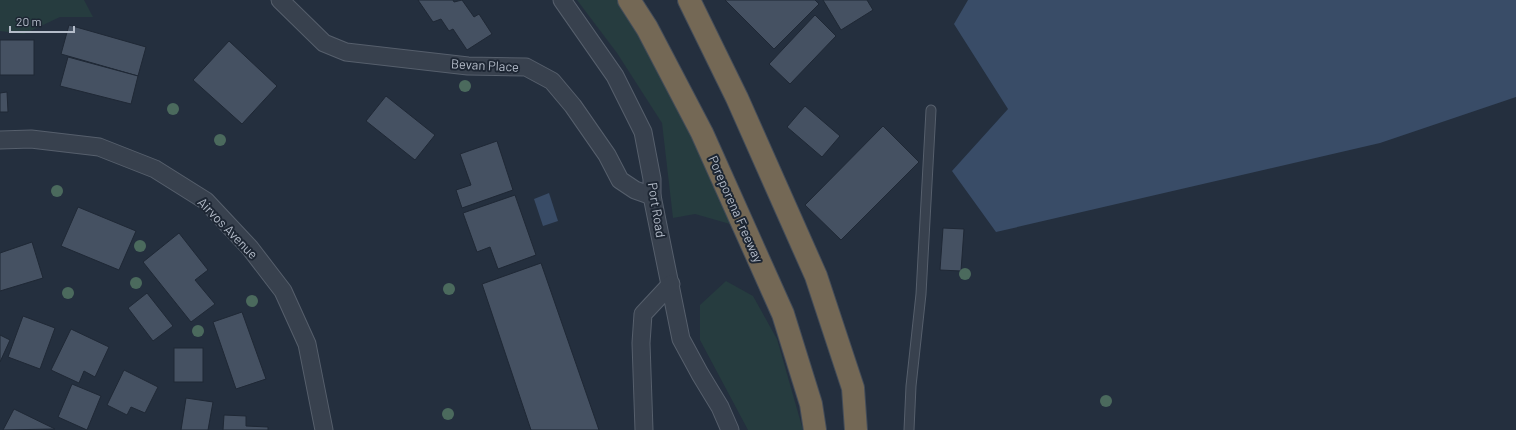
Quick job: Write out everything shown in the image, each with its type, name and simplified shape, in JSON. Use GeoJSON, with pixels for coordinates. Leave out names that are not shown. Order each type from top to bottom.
{"type":"FeatureCollection","features":[{"type":"Feature","properties":{"kind":"highway","name":"Poreporena Freeway"},"geometry":{"type":"LineString","coordinates":[[629,0],[647,28],[702,133],[783,314],[811,404],[815,430]]}},
{"type":"Feature","properties":{"kind":"highway"},"geometry":{"type":"LineString","coordinates":[[689,0],[737,98],[816,276],[853,388],[856,430]]}},
{"type":"Feature","properties":{"kind":"street","name":"Bevan Place"},"geometry":{"type":"LineString","coordinates":[[280,0],[324,43],[346,52],[468,66],[526,67],[552,81],[573,106],[603,148],[620,180],[636,190],[652,196]]}},
{"type":"Feature","properties":{"kind":"street","name":"Port Road"},"geometry":{"type":"LineString","coordinates":[[562,0],[615,76],[643,132],[652,179],[652,196],[682,339],[700,374],[720,407],[730,430]]}},
{"type":"Feature","properties":{"kind":"street","name":"Airvos Avenue"},"geometry":{"type":"LineString","coordinates":[[0,140],[31,139],[99,147],[155,169],[206,201],[250,248],[283,291],[307,344],[324,430]]}},
{"type":"Feature","properties":{"kind":"street"},"geometry":{"type":"LineString","coordinates":[[644,430],[641,343],[643,314],[671,284]]}},
{"type":"Feature","properties":{"kind":"lane"},"geometry":{"type":"LineString","coordinates":[[909,430],[911,386],[921,294],[932,110]]}},
{"type":"Feature","properties":{"kind":"green space"},"geometry":{"type":"Polygon","coordinates":[[[0,0],[84,0],[93,17],[60,17],[24,34],[0,31],[0,0]]]}},
{"type":"Feature","properties":{"kind":"green space"},"geometry":{"type":"Polygon","coordinates":[[[577,0],[641,0],[726,178],[730,224],[695,214],[673,218],[662,123],[617,53],[577,0]]]}},
{"type":"Feature","properties":{"kind":"green space"},"geometry":{"type":"Polygon","coordinates":[[[726,281],[753,296],[777,339],[803,430],[748,430],[700,340],[700,305],[726,281]]]}},
{"type":"Feature","properties":{"kind":"water"},"geometry":{"type":"Polygon","coordinates":[[[968,0],[1516,0],[1516,97],[1380,143],[996,232],[952,171],[1008,109],[954,24],[968,0]]]}},
{"type":"Feature","properties":{"kind":"water"},"geometry":{"type":"Polygon","coordinates":[[[549,193],[558,221],[543,226],[534,199],[549,193]]]}},
{"type":"Feature","properties":{"kind":"building"},"geometry":{"type":"Polygon","coordinates":[[[418,0],[453,0],[454,2],[462,0],[474,17],[479,14],[492,34],[467,50],[453,29],[449,31],[441,19],[433,22],[418,0]]]}},
{"type":"Feature","properties":{"kind":"building"},"geometry":{"type":"Polygon","coordinates":[[[725,0],[815,0],[819,4],[774,49],[725,0]]]}},
{"type":"Feature","properties":{"kind":"building"},"geometry":{"type":"Polygon","coordinates":[[[823,0],[867,0],[873,10],[841,30],[823,0]]]}},
{"type":"Feature","properties":{"kind":"building"},"geometry":{"type":"Polygon","coordinates":[[[815,15],[836,36],[790,84],[769,64],[815,15]]]}},
{"type":"Feature","properties":{"kind":"building"},"geometry":{"type":"Polygon","coordinates":[[[69,25],[146,47],[138,76],[61,54],[69,25]]]}},
{"type":"Feature","properties":{"kind":"building"},"geometry":{"type":"Polygon","coordinates":[[[0,40],[34,40],[34,75],[0,75],[0,40]]]}},
{"type":"Feature","properties":{"kind":"building"},"geometry":{"type":"Polygon","coordinates":[[[229,41],[277,86],[242,124],[193,80],[229,41]]]}},
{"type":"Feature","properties":{"kind":"building"},"geometry":{"type":"Polygon","coordinates":[[[68,57],[138,76],[131,104],[60,86],[68,57]]]}},
{"type":"Feature","properties":{"kind":"building"},"geometry":{"type":"Polygon","coordinates":[[[7,92],[8,112],[0,112],[0,93],[7,92]]]}},
{"type":"Feature","properties":{"kind":"building"},"geometry":{"type":"Polygon","coordinates":[[[386,96],[435,135],[415,160],[366,121],[386,96]]]}},
{"type":"Feature","properties":{"kind":"building"},"geometry":{"type":"Polygon","coordinates":[[[805,106],[840,136],[822,157],[787,127],[805,106]]]}},
{"type":"Feature","properties":{"kind":"building"},"geometry":{"type":"Polygon","coordinates":[[[883,126],[919,162],[841,240],[805,205],[883,126]]]}},
{"type":"Feature","properties":{"kind":"building"},"geometry":{"type":"Polygon","coordinates":[[[497,141],[513,190],[462,208],[456,190],[471,185],[460,154],[497,141]]]}},
{"type":"Feature","properties":{"kind":"building"},"geometry":{"type":"Polygon","coordinates":[[[515,195],[536,255],[498,269],[490,247],[477,252],[463,213],[515,195]]]}},
{"type":"Feature","properties":{"kind":"building"},"geometry":{"type":"Polygon","coordinates":[[[78,207],[136,231],[119,270],[61,246],[78,207]]]}},
{"type":"Feature","properties":{"kind":"building"},"geometry":{"type":"Polygon","coordinates":[[[943,228],[964,229],[961,271],[940,270],[943,228]]]}},
{"type":"Feature","properties":{"kind":"building"},"geometry":{"type":"Polygon","coordinates":[[[179,233],[208,270],[195,280],[215,304],[191,322],[143,262],[179,233]]]}},
{"type":"Feature","properties":{"kind":"building"},"geometry":{"type":"Polygon","coordinates":[[[32,242],[43,278],[0,291],[0,253],[32,242]]]}},
{"type":"Feature","properties":{"kind":"building"},"geometry":{"type":"Polygon","coordinates":[[[541,263],[599,430],[531,430],[482,284],[541,263]]]}},
{"type":"Feature","properties":{"kind":"building"},"geometry":{"type":"Polygon","coordinates":[[[147,293],[173,326],[153,341],[128,308],[147,293]]]}},
{"type":"Feature","properties":{"kind":"building"},"geometry":{"type":"Polygon","coordinates":[[[242,312],[266,379],[236,389],[213,322],[242,312]]]}},
{"type":"Feature","properties":{"kind":"building"},"geometry":{"type":"Polygon","coordinates":[[[23,316],[55,328],[40,369],[8,357],[23,316]]]}},
{"type":"Feature","properties":{"kind":"building"},"geometry":{"type":"Polygon","coordinates":[[[71,329],[109,347],[95,377],[84,371],[79,383],[51,370],[71,329]]]}},
{"type":"Feature","properties":{"kind":"building"},"geometry":{"type":"Polygon","coordinates":[[[0,335],[10,340],[0,362],[0,335]]]}},
{"type":"Feature","properties":{"kind":"building"},"geometry":{"type":"Polygon","coordinates":[[[174,348],[203,348],[203,382],[174,382],[174,348]]]}},
{"type":"Feature","properties":{"kind":"building"},"geometry":{"type":"Polygon","coordinates":[[[124,370],[158,387],[145,413],[131,407],[127,415],[107,405],[124,370]]]}},
{"type":"Feature","properties":{"kind":"building"},"geometry":{"type":"Polygon","coordinates":[[[72,384],[101,396],[87,430],[58,417],[72,384]]]}},
{"type":"Feature","properties":{"kind":"building"},"geometry":{"type":"Polygon","coordinates":[[[186,398],[213,402],[208,430],[181,430],[186,398]]]}},
{"type":"Feature","properties":{"kind":"building"},"geometry":{"type":"Polygon","coordinates":[[[14,409],[55,429],[3,430],[14,409]]]}},
{"type":"Feature","properties":{"kind":"building"},"geometry":{"type":"Polygon","coordinates":[[[224,415],[246,416],[246,426],[268,427],[268,430],[223,430],[224,415]]]}}]}
